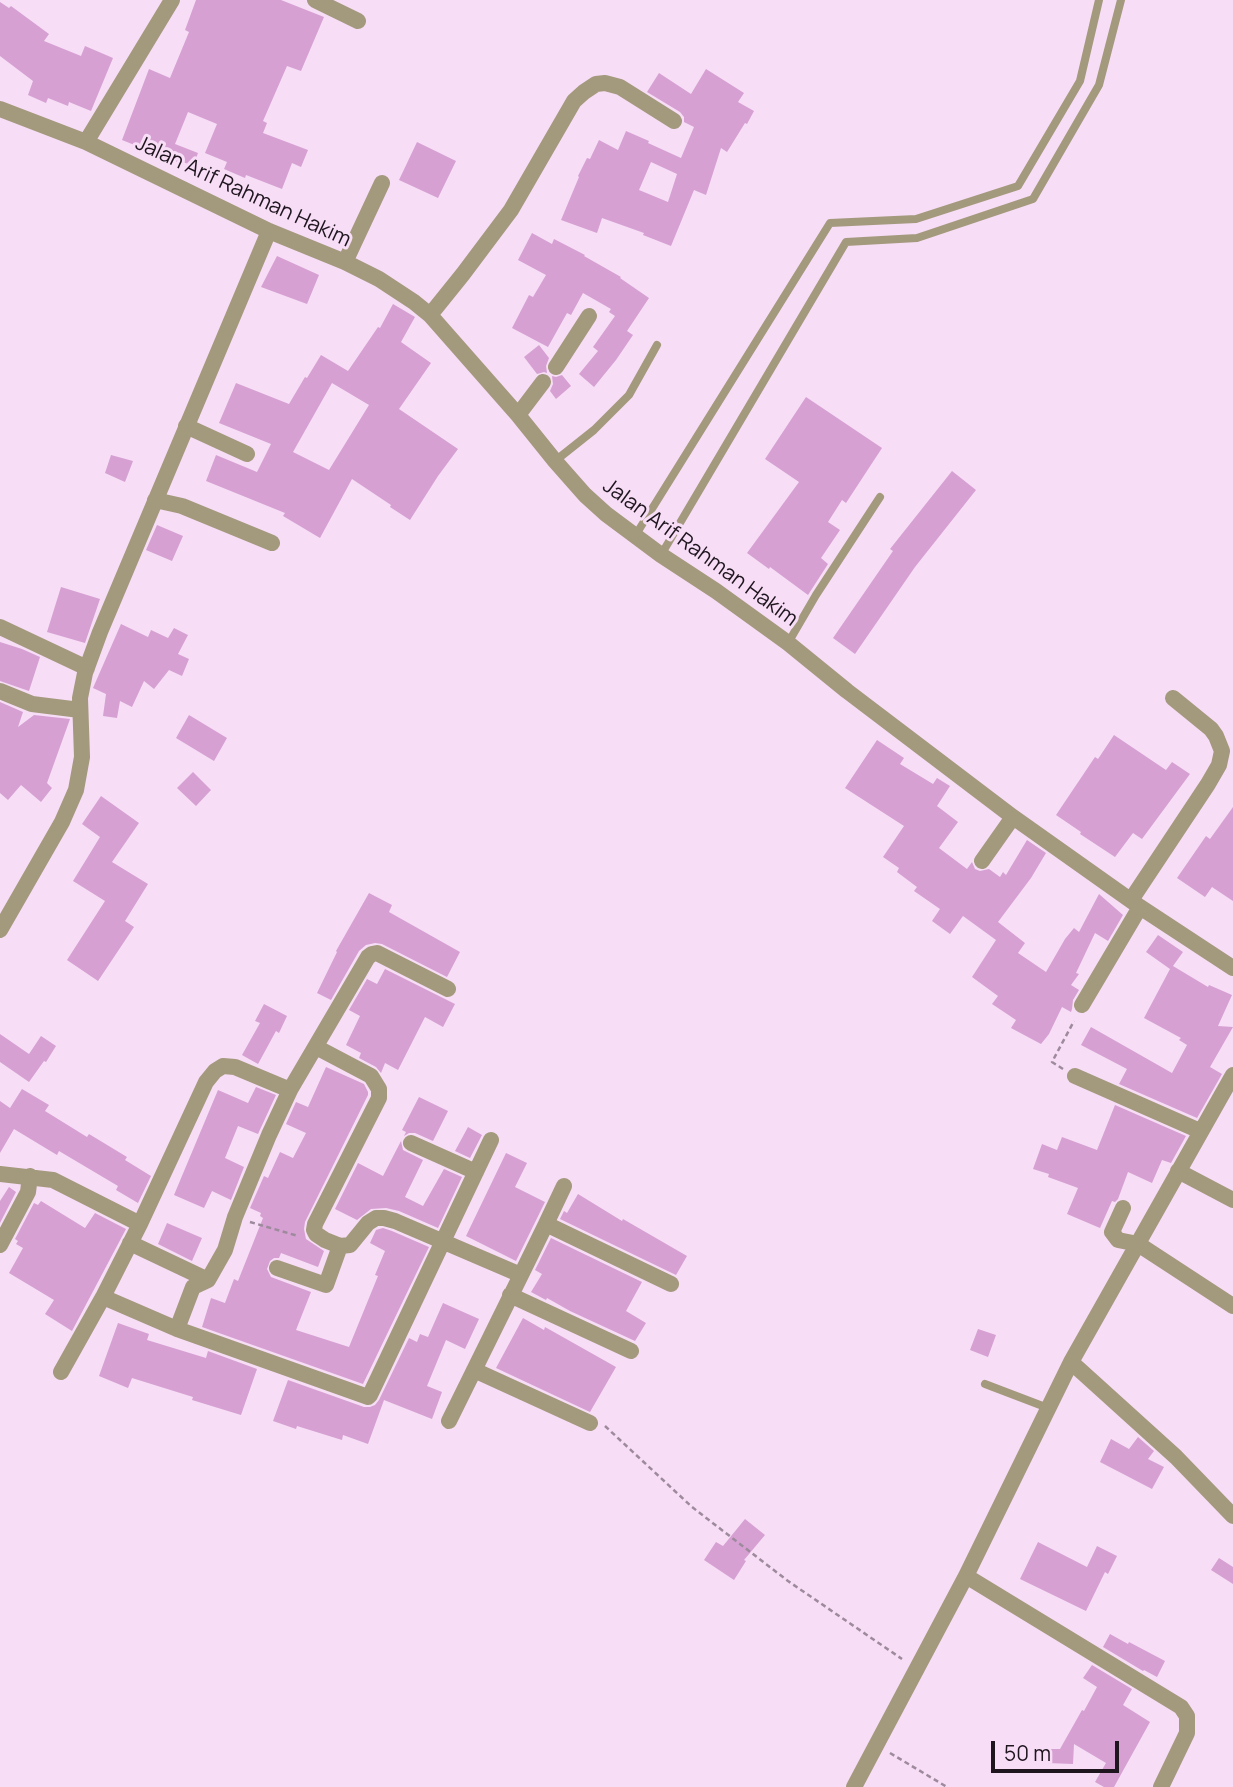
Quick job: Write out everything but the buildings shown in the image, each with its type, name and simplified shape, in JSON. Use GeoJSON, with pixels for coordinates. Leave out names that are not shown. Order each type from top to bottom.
{"type":"FeatureCollection","features":[{"type":"Feature","properties":{"kind":"street"},"geometry":{"type":"LineString","coordinates":[[86,142],[172,0]]}},
{"type":"Feature","properties":{"kind":"street"},"geometry":{"type":"LineString","coordinates":[[315,0],[358,21]]}},
{"type":"Feature","properties":{"kind":"street"},"geometry":{"type":"LineString","coordinates":[[430,315],[510,210],[574,101],[584,92],[596,84],[605,83],[620,87],[674,121]]}},
{"type":"Feature","properties":{"kind":"street","name":"Jalan Arif Rahman Hakim"},"geometry":{"type":"LineString","coordinates":[[0,109],[86,142],[270,231],[345,262],[379,279],[414,302],[430,315],[555,461],[606,514],[788,643],[1013,817],[1135,904],[1233,968]]}},
{"type":"Feature","properties":{"kind":"street"},"geometry":{"type":"LineString","coordinates":[[345,262],[382,183]]}},
{"type":"Feature","properties":{"kind":"street"},"geometry":{"type":"LineString","coordinates":[[0,930],[62,822],[76,790],[82,757],[80,710],[87,668],[155,500],[270,231]]}},
{"type":"Feature","properties":{"kind":"street"},"geometry":{"type":"LineString","coordinates":[[556,367],[589,316]]}},
{"type":"Feature","properties":{"kind":"street"},"geometry":{"type":"LineString","coordinates":[[518,415],[543,382]]}},
{"type":"Feature","properties":{"kind":"street"},"geometry":{"type":"LineString","coordinates":[[186,426],[247,454]]}},
{"type":"Feature","properties":{"kind":"street"},"geometry":{"type":"LineString","coordinates":[[155,500],[182,506],[272,543]]}},
{"type":"Feature","properties":{"kind":"street"},"geometry":{"type":"LineString","coordinates":[[0,627],[87,668]]}},
{"type":"Feature","properties":{"kind":"street"},"geometry":{"type":"LineString","coordinates":[[0,691],[32,704],[80,710]]}},
{"type":"Feature","properties":{"kind":"street"},"geometry":{"type":"LineString","coordinates":[[1082,1005],[1135,904],[1219,765],[1228,755],[1211,729],[1173,698]]}},
{"type":"Feature","properties":{"kind":"street"},"geometry":{"type":"LineString","coordinates":[[982,861],[1013,817]]}},
{"type":"Feature","properties":{"kind":"street"},"geometry":{"type":"LineString","coordinates":[[177,1329],[193,1287],[208,1280],[225,1250],[235,1217],[290,1090],[368,957],[377,953],[448,989]]}},
{"type":"Feature","properties":{"kind":"street"},"geometry":{"type":"LineString","coordinates":[[316,1047],[371,1076],[379,1089],[379,1098],[314,1230],[332,1243],[353,1243],[368,1223],[376,1218],[384,1218],[521,1275]]}},
{"type":"Feature","properties":{"kind":"street"},"geometry":{"type":"LineString","coordinates":[[61,1372],[103,1297],[202,1092],[215,1071],[223,1066],[235,1067],[290,1090]]}},
{"type":"Feature","properties":{"kind":"street"},"geometry":{"type":"LineString","coordinates":[[854,1787],[966,1576],[1071,1362],[1233,1075]]}},
{"type":"Feature","properties":{"kind":"street"},"geometry":{"type":"LineString","coordinates":[[1075,1076],[1200,1131]]}},
{"type":"Feature","properties":{"kind":"street"},"geometry":{"type":"LineString","coordinates":[[103,1297],[177,1329],[368,1396],[491,1140]]}},
{"type":"Feature","properties":{"kind":"street"},"geometry":{"type":"LineString","coordinates":[[411,1143],[476,1172]]}},
{"type":"Feature","properties":{"kind":"street"},"geometry":{"type":"LineString","coordinates":[[1178,1171],[1233,1200]]}},
{"type":"Feature","properties":{"kind":"street"},"geometry":{"type":"LineString","coordinates":[[0,1174],[30,1176],[67,1185],[140,1224]]}},
{"type":"Feature","properties":{"kind":"street"},"geometry":{"type":"LineString","coordinates":[[0,1245],[28,1192],[30,1176]]}},
{"type":"Feature","properties":{"kind":"street"},"geometry":{"type":"LineString","coordinates":[[450,1421],[564,1186]]}},
{"type":"Feature","properties":{"kind":"street"},"geometry":{"type":"LineString","coordinates":[[1124,1208],[1112,1233],[1118,1240],[1138,1244],[1229,1303],[1233,1285]]}},
{"type":"Feature","properties":{"kind":"street"},"geometry":{"type":"LineString","coordinates":[[546,1224],[671,1284]]}},
{"type":"Feature","properties":{"kind":"street"},"geometry":{"type":"LineString","coordinates":[[130,1243],[208,1280]]}},
{"type":"Feature","properties":{"kind":"street"},"geometry":{"type":"LineString","coordinates":[[278,1268],[326,1285],[332,1243]]}},
{"type":"Feature","properties":{"kind":"street"},"geometry":{"type":"LineString","coordinates":[[510,1295],[631,1351]]}},
{"type":"Feature","properties":{"kind":"street"},"geometry":{"type":"LineString","coordinates":[[1071,1362],[1176,1457],[1233,1516]]}},
{"type":"Feature","properties":{"kind":"street"},"geometry":{"type":"LineString","coordinates":[[474,1370],[594,1421]]}},
{"type":"Feature","properties":{"kind":"street"},"geometry":{"type":"LineString","coordinates":[[966,1576],[1181,1707],[1187,1716],[1187,1733],[1161,1787]]}},
{"type":"Feature","properties":{"kind":"lane"},"geometry":{"type":"LineString","coordinates":[[635,536],[830,223],[916,219],[1017,186],[1080,81],[1099,0]]}},
{"type":"Feature","properties":{"kind":"lane"},"geometry":{"type":"LineString","coordinates":[[661,555],[846,242],[917,238],[1033,199],[1099,85],[1121,0]]}},
{"type":"Feature","properties":{"kind":"lane"},"geometry":{"type":"LineString","coordinates":[[555,461],[594,430],[629,395],[657,345]]}},
{"type":"Feature","properties":{"kind":"lane"},"geometry":{"type":"LineString","coordinates":[[788,643],[880,497]]}},
{"type":"Feature","properties":{"kind":"lane"},"geometry":{"type":"LineString","coordinates":[[985,1384],[1048,1408]]}},
{"type":"Feature","properties":{"kind":"path"},"geometry":{"type":"LineString","coordinates":[[1075,1076],[1052,1062],[1082,1005]]}},
{"type":"Feature","properties":{"kind":"path"},"geometry":{"type":"LineString","coordinates":[[235,1217],[303,1238],[332,1243]]}},
{"type":"Feature","properties":{"kind":"path"},"geometry":{"type":"LineString","coordinates":[[594,1421],[692,1507],[788,1581],[916,1668]]}},
{"type":"Feature","properties":{"kind":"path"},"geometry":{"type":"LineString","coordinates":[[876,1745],[947,1787]]}}]}
